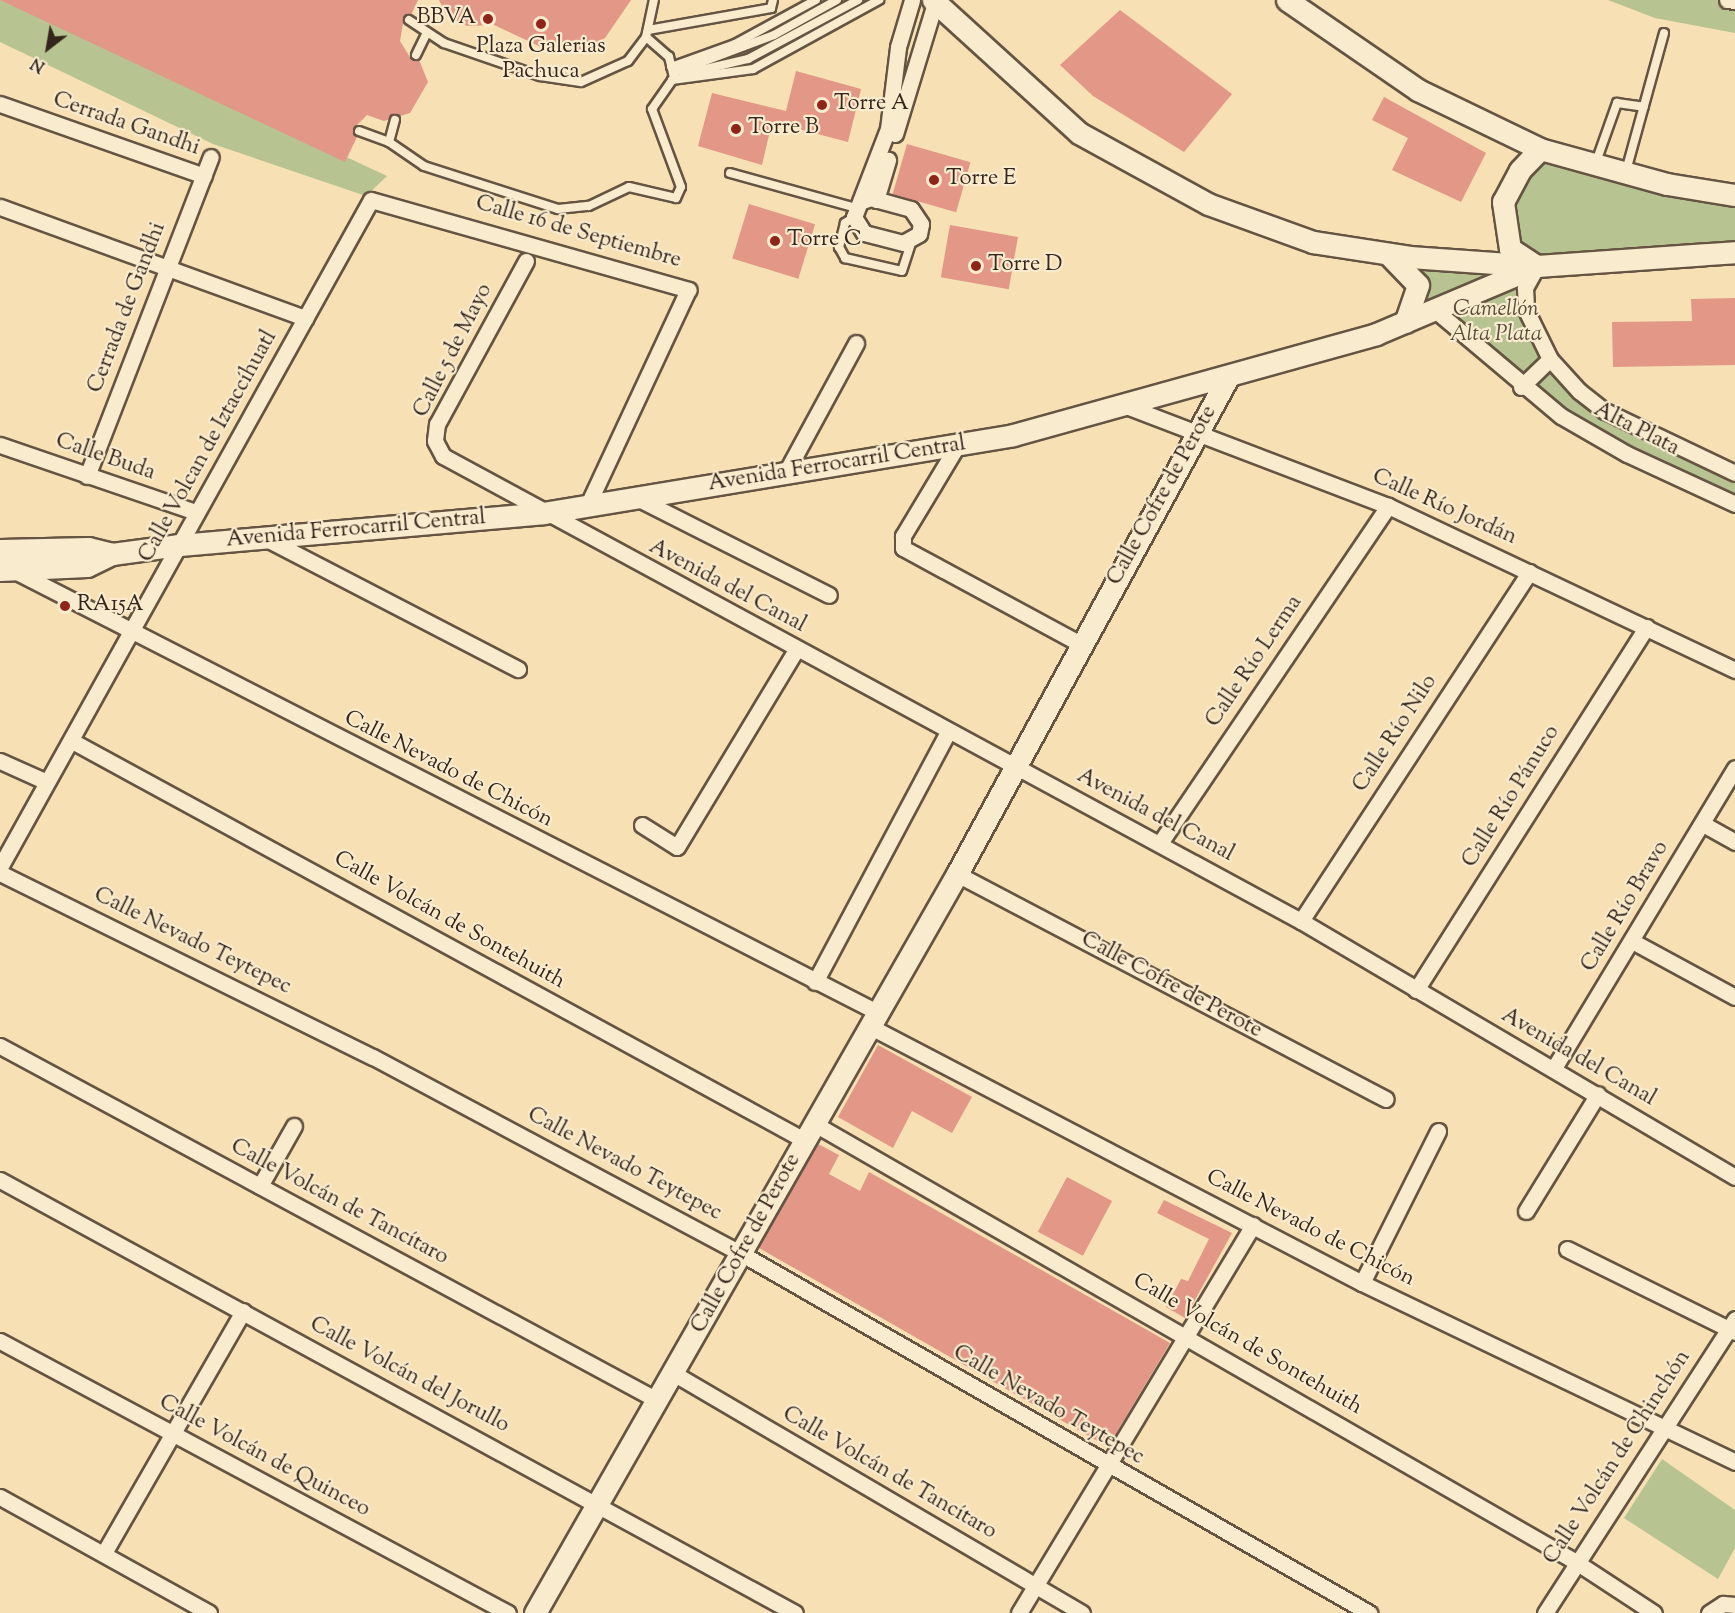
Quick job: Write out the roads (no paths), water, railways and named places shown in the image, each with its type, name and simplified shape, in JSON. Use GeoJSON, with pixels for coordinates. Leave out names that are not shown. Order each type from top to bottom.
{"type":"FeatureCollection","features":[{"type":"Feature","properties":{"kind":"street"},"geometry":{"type":"LineString","coordinates":[[862,207],[918,216],[919,234],[912,241],[864,233],[862,207],[888,129],[898,47],[912,0]]}},
{"type":"Feature","properties":{"kind":"street"},"geometry":{"type":"LineString","coordinates":[[1287,0],[1418,90],[1540,149],[1626,172],[1735,195]]}},
{"type":"Feature","properties":{"kind":"street"},"geometry":{"type":"LineString","coordinates":[[1727,0],[1735,1]]}},
{"type":"Feature","properties":{"kind":"street"},"geometry":{"type":"LineString","coordinates":[[862,207],[934,1],[1089,139],[1208,204],[1313,242],[1388,254],[1537,266],[1735,252]]}},
{"type":"Feature","properties":{"kind":"street","name":"Cerrada Gandhi"},"geometry":{"type":"LineString","coordinates":[[0,104],[204,176]]}},
{"type":"Feature","properties":{"kind":"street"},"geometry":{"type":"LineString","coordinates":[[1537,266],[1509,249],[1503,202],[1520,170],[1540,149]]}},
{"type":"Feature","properties":{"kind":"street","name":"Cerrada de Gandhi"},"geometry":{"type":"LineString","coordinates":[[87,477],[211,156]]}},
{"type":"Feature","properties":{"kind":"street","name":"Calle 16 de Septiembre"},"geometry":{"type":"LineString","coordinates":[[366,204],[379,200],[688,290],[588,504]]}},
{"type":"Feature","properties":{"kind":"street","name":"Calle Volcan de Iztaccíhuatl"},"geometry":{"type":"LineString","coordinates":[[0,867],[135,630],[196,512],[306,318],[366,204]]}},
{"type":"Feature","properties":{"kind":"street"},"geometry":{"type":"LineString","coordinates":[[0,207],[306,318]]}},
{"type":"Feature","properties":{"kind":"street"},"geometry":{"type":"LineString","coordinates":[[1388,254],[1418,285],[1405,322]]}},
{"type":"Feature","properties":{"kind":"street","name":"Calle 5 de Mayo"},"geometry":{"type":"LineString","coordinates":[[526,261],[437,424],[435,441],[443,456],[544,513]]}},
{"type":"Feature","properties":{"kind":"street","name":"Avenida Ferrocarril Central"},"geometry":{"type":"LineString","coordinates":[[4,568],[87,566],[112,554],[179,545],[544,513],[588,504],[957,446],[1126,406],[1227,379],[1405,322],[1537,266]]}},
{"type":"Feature","properties":{"kind":"street","name":"Alta Plata"},"geometry":{"type":"LineString","coordinates":[[1537,266],[1525,288],[1526,310],[1550,359],[1605,411],[1735,473]]}},
{"type":"Feature","properties":{"kind":"street","name":"Alta Plata"},"geometry":{"type":"LineString","coordinates":[[1435,310],[1521,387],[1628,454],[1735,504]]}},
{"type":"Feature","properties":{"kind":"street"},"geometry":{"type":"LineString","coordinates":[[784,474],[856,343]]}},
{"type":"Feature","properties":{"kind":"street"},"geometry":{"type":"LineString","coordinates":[[1521,387],[1550,359]]}},
{"type":"Feature","properties":{"kind":"street","name":"Calle Cofre de Perote"},"geometry":{"type":"LineString","coordinates":[[535,1613],[957,874],[1013,765],[1227,379]]}},
{"type":"Feature","properties":{"kind":"street","name":"Calle Río Jordán"},"geometry":{"type":"LineString","coordinates":[[1126,406],[1200,431],[1388,506],[1735,670]]}},
{"type":"Feature","properties":{"kind":"street","name":"Calle Buda"},"geometry":{"type":"LineString","coordinates":[[0,445],[87,477],[196,512]]}},
{"type":"Feature","properties":{"kind":"street"},"geometry":{"type":"LineString","coordinates":[[957,446],[903,536],[903,548],[1080,644]]}},
{"type":"Feature","properties":{"kind":"street"},"geometry":{"type":"LineString","coordinates":[[635,497],[829,595]]}},
{"type":"Feature","properties":{"kind":"street","name":"Calle Río Lerma"},"geometry":{"type":"LineString","coordinates":[[1160,843],[1388,506]]}},
{"type":"Feature","properties":{"kind":"street","name":"Avenida del Canal"},"geometry":{"type":"LineString","coordinates":[[544,513],[1301,921],[1598,1094],[1735,1178]]}},
{"type":"Feature","properties":{"kind":"street"},"geometry":{"type":"LineString","coordinates":[[265,538],[518,669]]}},
{"type":"Feature","properties":{"kind":"street","name":"Avenida Ferrocarril Central"},"geometry":{"type":"LineString","coordinates":[[0,550],[88,548],[112,554]]}},
{"type":"Feature","properties":{"kind":"street","name":"Calle Nevado de Chicón"},"geometry":{"type":"LineString","coordinates":[[4,568],[135,630],[815,982],[873,1019],[1362,1283],[1735,1462]]}},
{"type":"Feature","properties":{"kind":"street","name":"Calle Río Nilo"},"geometry":{"type":"LineString","coordinates":[[1301,921],[1529,572]]}},
{"type":"Feature","properties":{"kind":"street","name":"Calle Río Pánuco"},"geometry":{"type":"LineString","coordinates":[[1416,990],[1646,627]]}},
{"type":"Feature","properties":{"kind":"street"},"geometry":{"type":"LineString","coordinates":[[642,825],[677,847],[796,650]]}},
{"type":"Feature","properties":{"kind":"street"},"geometry":{"type":"LineString","coordinates":[[815,982],[948,732]]}},
{"type":"Feature","properties":{"kind":"street","name":"Calle Volcán de Sontehuith"},"geometry":{"type":"LineString","coordinates":[[72,741],[809,1132],[1189,1338],[1576,1562],[1654,1613]]}},
{"type":"Feature","properties":{"kind":"street"},"geometry":{"type":"LineString","coordinates":[[0,761],[47,782]]}},
{"type":"Feature","properties":{"kind":"street","name":"Calle Río Bravo"},"geometry":{"type":"LineString","coordinates":[[1554,1068],[1735,768]]}},
{"type":"Feature","properties":{"kind":"street"},"geometry":{"type":"LineString","coordinates":[[1703,824],[1735,842]]}},
{"type":"Feature","properties":{"kind":"street","name":"Calle Nevado Teytepec"},"geometry":{"type":"LineString","coordinates":[[0,873],[373,1057],[742,1254],[1107,1467],[1370,1613]]}},
{"type":"Feature","properties":{"kind":"street","name":"Calle Cofre de Perote"},"geometry":{"type":"LineString","coordinates":[[957,874],[1386,1099]]}},
{"type":"Feature","properties":{"kind":"street"},"geometry":{"type":"LineString","coordinates":[[1632,941],[1735,997]]}},
{"type":"Feature","properties":{"kind":"street","name":"Calle Volcán de Tancítaro"},"geometry":{"type":"LineString","coordinates":[[0,1046],[657,1400]]}},
{"type":"Feature","properties":{"kind":"street"},"geometry":{"type":"LineString","coordinates":[[1526,1211],[1598,1094]]}},
{"type":"Feature","properties":{"kind":"street"},"geometry":{"type":"LineString","coordinates":[[260,1186],[294,1126]]}},
{"type":"Feature","properties":{"kind":"street"},"geometry":{"type":"LineString","coordinates":[[1362,1283],[1438,1131]]}},
{"type":"Feature","properties":{"kind":"street","name":"Calle Volcán del Jorullo"},"geometry":{"type":"LineString","coordinates":[[0,1180],[795,1613]]}},
{"type":"Feature","properties":{"kind":"street"},"geometry":{"type":"LineString","coordinates":[[1019,1613],[1107,1467],[1189,1338],[1253,1225]]}},
{"type":"Feature","properties":{"kind":"street","name":"Calle Volcán de Chinchón"},"geometry":{"type":"LineString","coordinates":[[1545,1613],[1576,1562],[1733,1326],[1567,1249]]}},
{"type":"Feature","properties":{"kind":"street"},"geometry":{"type":"LineString","coordinates":[[104,1553],[243,1311]]}},
{"type":"Feature","properties":{"kind":"street","name":"Calle Volcán de Quinceo"},"geometry":{"type":"LineString","coordinates":[[0,1341],[508,1613]]}},
{"type":"Feature","properties":{"kind":"street","name":"Calle Volcán de Tancítaro"},"geometry":{"type":"LineString","coordinates":[[673,1373],[1082,1613]]}},
{"type":"Feature","properties":{"kind":"street"},"geometry":{"type":"LineString","coordinates":[[0,1497],[209,1613]]}},
{"type":"Feature","properties":{"kind":"street"},"geometry":{"type":"LineString","coordinates":[[1709,1613],[1723,1604],[1735,1605]]}},
{"type":"Feature","properties":{"kind":"lane"},"geometry":{"type":"LineString","coordinates":[[409,20],[456,46],[540,76],[581,82],[628,61],[647,34],[654,0]]}},
{"type":"Feature","properties":{"kind":"lane"},"geometry":{"type":"LineString","coordinates":[[647,34],[771,8],[773,0]]}},
{"type":"Feature","properties":{"kind":"lane"},"geometry":{"type":"LineString","coordinates":[[359,132],[389,142],[424,166],[558,208],[589,206],[629,187],[676,198],[681,187],[652,109],[672,74],[735,44],[816,0]]}},
{"type":"Feature","properties":{"kind":"lane"},"geometry":{"type":"LineString","coordinates":[[672,74],[774,35],[837,0]]}},
{"type":"Feature","properties":{"kind":"lane"},"geometry":{"type":"LineString","coordinates":[[672,74],[748,59],[858,0]]}},
{"type":"Feature","properties":{"kind":"lane"},"geometry":{"type":"LineString","coordinates":[[672,74],[753,69],[879,0]]}},
{"type":"Feature","properties":{"kind":"lane"},"geometry":{"type":"LineString","coordinates":[[416,55],[427,32]]}},
{"type":"Feature","properties":{"kind":"lane"},"geometry":{"type":"LineString","coordinates":[[1626,172],[1664,33]]}},
{"type":"Feature","properties":{"kind":"lane"},"geometry":{"type":"LineString","coordinates":[[647,34],[669,57],[672,74]]}},
{"type":"Feature","properties":{"kind":"lane"},"geometry":{"type":"LineString","coordinates":[[1595,164],[1617,103],[1644,106]]}},
{"type":"Feature","properties":{"kind":"lane"},"geometry":{"type":"LineString","coordinates":[[389,142],[395,120]]}},
{"type":"Feature","properties":{"kind":"lane"},"geometry":{"type":"LineString","coordinates":[[730,173],[862,207]]}},
{"type":"Feature","properties":{"kind":"lane"},"geometry":{"type":"LineString","coordinates":[[862,207],[845,223],[839,247],[845,258],[902,271],[912,241]]}},
{"type":"Feature","properties":{"kind":"place","name":"BBVA"},"geometry":{"type":"Point","coordinates":[488,19]}},
{"type":"Feature","properties":{"kind":"place","name":"Plaza Galerias Pachuca"},"geometry":{"type":"Point","coordinates":[541,24]}},
{"type":"Feature","properties":{"kind":"place","name":"Torre A"},"geometry":{"type":"Point","coordinates":[822,105]}},
{"type":"Feature","properties":{"kind":"place","name":"Torre B"},"geometry":{"type":"Point","coordinates":[736,129]}},
{"type":"Feature","properties":{"kind":"place","name":"Torre E"},"geometry":{"type":"Point","coordinates":[934,180]}},
{"type":"Feature","properties":{"kind":"place","name":"Torre C"},"geometry":{"type":"Point","coordinates":[775,241]}},
{"type":"Feature","properties":{"kind":"place","name":"Torre D"},"geometry":{"type":"Point","coordinates":[976,266]}},
{"type":"Feature","properties":{"kind":"place","name":"RA15A"},"geometry":{"type":"Point","coordinates":[65,606]}},
{"type":"Feature","properties":{"kind":"park label","name":"Camellón Alta Plata"},"geometry":{"type":"Point","coordinates":[1496,322]}}]}
